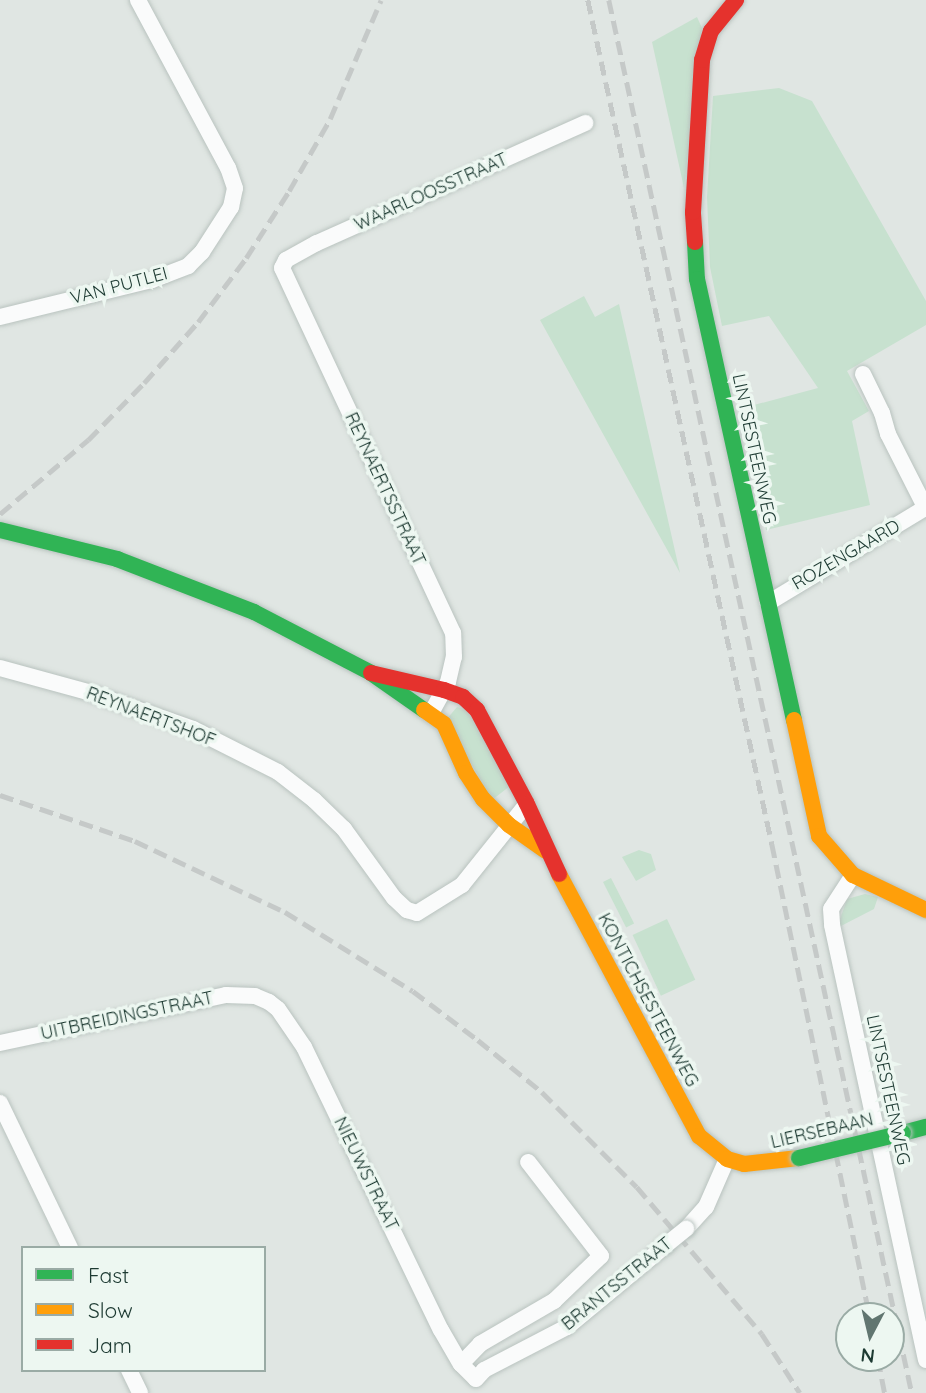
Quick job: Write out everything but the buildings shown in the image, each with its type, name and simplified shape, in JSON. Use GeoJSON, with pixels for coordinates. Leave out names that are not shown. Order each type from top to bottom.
{"type":"FeatureCollection","features":[{"type":"Feature","properties":{"kind":"street","name":"VAN PUTLEI"},"geometry":{"type":"LineString","coordinates":[[0,317],[152,280],[188,266],[202,252],[231,207],[234,188],[228,168],[138,0]]}},
{"type":"Feature","properties":{"kind":"street","name":"LINTSESTEENWEG"},"geometry":{"type":"LineString","coordinates":[[736,0],[711,31],[701,66],[695,145],[693,248],[819,836],[853,875],[831,909],[926,1358]]}},
{"type":"Feature","properties":{"kind":"street","name":"WAARLOOSSTRAAT"},"geometry":{"type":"LineString","coordinates":[[282,268],[286,260],[317,243],[585,123]]}},
{"type":"Feature","properties":{"kind":"street","name":"REYNAERTSSTRAAT"},"geometry":{"type":"LineString","coordinates":[[282,268],[453,633],[454,657],[444,690],[431,713]]}},
{"type":"Feature","properties":{"kind":"street","name":"ROZENGAARD"},"geometry":{"type":"LineString","coordinates":[[768,603],[926,509],[888,434],[882,413],[863,374]]}},
{"type":"Feature","properties":{"kind":"street","name":"KONTICHSESTEENWEG"},"geometry":{"type":"LineString","coordinates":[[8,532],[117,559],[187,584],[254,612],[371,673],[444,724],[466,772],[483,799],[509,825],[546,851]]}},
{"type":"Feature","properties":{"kind":"street","name":"REYNAERTSHOF"},"geometry":{"type":"LineString","coordinates":[[0,668],[88,692],[193,729],[278,772],[314,800],[344,829],[394,898],[407,910],[417,913],[462,885],[527,804]]}},
{"type":"Feature","properties":{"kind":"street","name":"KONTICHSESTEENWEG"},"geometry":{"type":"LineString","coordinates":[[371,673],[444,690],[463,697],[477,710],[527,804],[546,851],[699,1136],[711,1149],[727,1159]]}},
{"type":"Feature","properties":{"kind":"street"},"geometry":{"type":"LineString","coordinates":[[853,875],[883,892],[926,909]]}},
{"type":"Feature","properties":{"kind":"street","name":"UITBREIDINGSTRAAT"},"geometry":{"type":"LineString","coordinates":[[0,1043],[226,995],[255,996]]}},
{"type":"Feature","properties":{"kind":"street","name":"NIEUWSTRAAT"},"geometry":{"type":"LineString","coordinates":[[255,996],[278,1009],[304,1047],[441,1330],[476,1386]]}},
{"type":"Feature","properties":{"kind":"street"},"geometry":{"type":"LineString","coordinates":[[0,1103],[69,1246]]}},
{"type":"Feature","properties":{"kind":"street","name":"LIERSEBAAN"},"geometry":{"type":"LineString","coordinates":[[727,1159],[758,1165],[799,1158],[926,1127]]}},
{"type":"Feature","properties":{"kind":"street","name":"BRANTSSTRAAT"},"geometry":{"type":"LineString","coordinates":[[476,1386],[484,1370],[567,1327],[686,1229],[706,1207],[727,1159]]}},
{"type":"Feature","properties":{"kind":"street"},"geometry":{"type":"LineString","coordinates":[[461,1364],[480,1344],[554,1301],[601,1256],[527,1162]]}},
{"type":"Feature","properties":{"kind":"street"},"geometry":{"type":"LineString","coordinates":[[131,1372],[141,1393]]}},
{"type":"Feature","properties":{"kind":"green space"},"geometry":{"type":"Polygon","coordinates":[[[697,17],[702,28],[684,188],[652,42],[697,17]]]}},
{"type":"Feature","properties":{"kind":"green space"},"geometry":{"type":"Polygon","coordinates":[[[779,88],[812,101],[926,301],[926,325],[847,371],[869,411],[852,421],[870,505],[766,530],[739,409],[818,388],[769,316],[722,326],[710,267],[707,197],[713,96],[779,88]]]}},
{"type":"Feature","properties":{"kind":"green space"},"geometry":{"type":"Polygon","coordinates":[[[584,296],[595,317],[619,304],[680,573],[540,320],[584,296]]]}},
{"type":"Feature","properties":{"kind":"green space"},"geometry":{"type":"Polygon","coordinates":[[[457,707],[471,711],[510,786],[492,800],[446,720],[457,707]]]}},
{"type":"Feature","properties":{"kind":"green space"},"geometry":{"type":"Polygon","coordinates":[[[639,850],[651,854],[656,870],[636,881],[622,857],[639,850]]]}},
{"type":"Feature","properties":{"kind":"green space"},"geometry":{"type":"Polygon","coordinates":[[[611,878],[634,923],[626,928],[603,882],[611,878]]]}},
{"type":"Feature","properties":{"kind":"green space"},"geometry":{"type":"Polygon","coordinates":[[[865,894],[878,897],[874,909],[837,928],[847,899],[865,894]]]}},
{"type":"Feature","properties":{"kind":"green space"},"geometry":{"type":"Polygon","coordinates":[[[667,919],[695,980],[661,996],[633,935],[667,919]]]}},
{"type":"Feature","properties":{"kind":"railway"},"geometry":{"type":"LineString","coordinates":[[0,514],[88,440],[144,383],[198,322],[246,258],[289,191],[330,119],[381,0]]}},
{"type":"Feature","properties":{"kind":"railway"},"geometry":{"type":"LineString","coordinates":[[588,0],[772,844],[867,1302]]}},
{"type":"Feature","properties":{"kind":"railway"},"geometry":{"type":"LineString","coordinates":[[609,0],[912,1393]]}},
{"type":"Feature","properties":{"kind":"railway"},"geometry":{"type":"LineString","coordinates":[[0,795],[135,841],[285,912],[413,991],[542,1092],[637,1187],[762,1334],[800,1393]]}},
{"type":"Feature","properties":{"kind":"railway"},"geometry":{"type":"LineString","coordinates":[[881,1372],[885,1393]]}},
{"type":"Feature","properties":{"kind":"traffic: fast"},"geometry":{"type":"LineString","coordinates":[[695,242],[697,279],[794,720]]}},
{"type":"Feature","properties":{"kind":"traffic: fast"},"geometry":{"type":"LineString","coordinates":[[0,530],[117,559],[254,612],[371,673],[424,710]]}},
{"type":"Feature","properties":{"kind":"traffic: fast"},"geometry":{"type":"LineString","coordinates":[[903,1133],[926,1127]]}},
{"type":"Feature","properties":{"kind":"traffic: fast"},"geometry":{"type":"LineString","coordinates":[[799,1158],[903,1133]]}},
{"type":"Feature","properties":{"kind":"traffic: slow"},"geometry":{"type":"LineString","coordinates":[[424,710],[444,724],[466,773],[483,799],[509,825],[546,851]]}},
{"type":"Feature","properties":{"kind":"traffic: slow"},"geometry":{"type":"LineString","coordinates":[[794,720],[819,836],[853,875],[926,910]]}},
{"type":"Feature","properties":{"kind":"traffic: slow"},"geometry":{"type":"LineString","coordinates":[[559,874],[699,1136],[727,1159],[744,1164],[799,1158]]}},
{"type":"Feature","properties":{"kind":"traffic: jam"},"geometry":{"type":"LineString","coordinates":[[695,242],[693,212],[702,60],[711,31],[736,0]]}},
{"type":"Feature","properties":{"kind":"traffic: jam"},"geometry":{"type":"LineString","coordinates":[[371,673],[444,690],[463,697],[477,710],[527,804],[559,874]]}}]}
